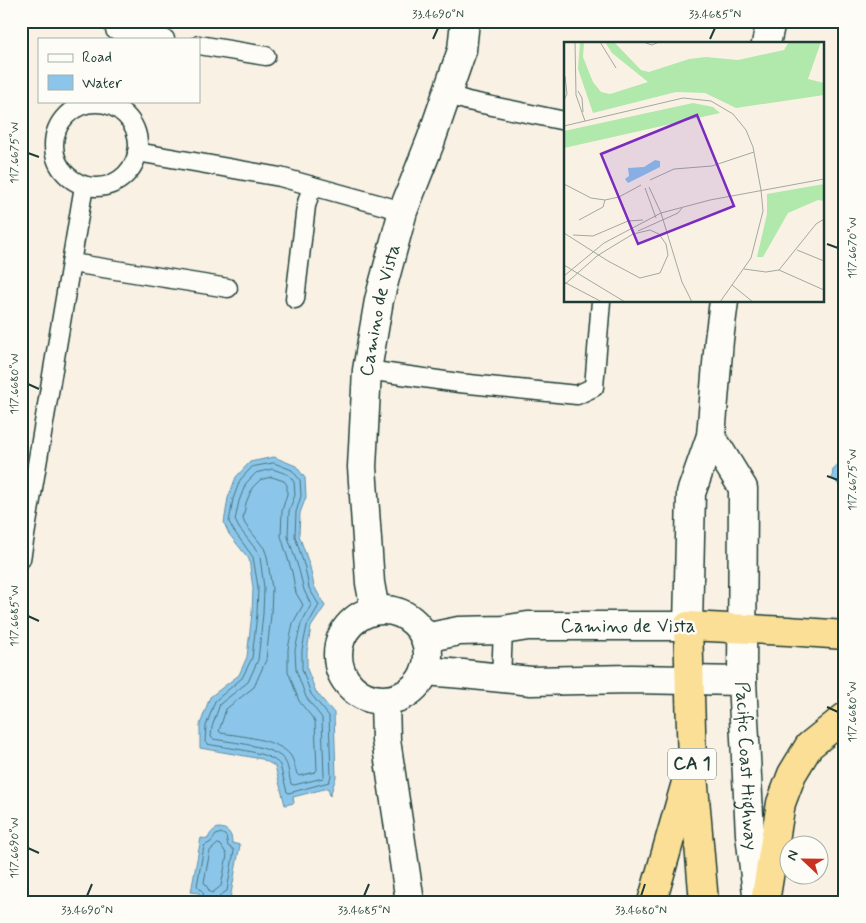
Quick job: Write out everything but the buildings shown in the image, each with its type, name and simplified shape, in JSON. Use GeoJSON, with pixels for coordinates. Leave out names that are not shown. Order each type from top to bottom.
{"type":"FeatureCollection","features":[{"type":"Feature","properties":{"kind":"highway","name":"Camino de Vista"},"geometry":{"type":"LineString","coordinates":[[688,626],[845,635]]}},
{"type":"Feature","properties":{"kind":"highway","name":"CA 1"},"geometry":{"type":"LineString","coordinates":[[688,626],[692,763],[704,902]]}},
{"type":"Feature","properties":{"kind":"highway"},"geometry":{"type":"LineString","coordinates":[[765,902],[781,803],[792,774],[809,746],[845,716]]}},
{"type":"Feature","properties":{"kind":"highway"},"geometry":{"type":"LineString","coordinates":[[652,902],[692,763]]}},
{"type":"Feature","properties":{"kind":"street","name":"Camino de Vista"},"geometry":{"type":"LineString","coordinates":[[375,610],[370,583],[362,467],[367,370],[379,300],[403,211],[431,140],[462,50],[465,21]]}},
{"type":"Feature","properties":{"kind":"street"},"geometry":{"type":"LineString","coordinates":[[766,42],[771,21]]}},
{"type":"Feature","properties":{"kind":"street"},"geometry":{"type":"LineString","coordinates":[[688,626],[690,493],[711,436],[718,340],[724,302]]}},
{"type":"Feature","properties":{"kind":"street","name":"Pacific Coast Highway"},"geometry":{"type":"LineString","coordinates":[[711,436],[744,488],[742,681],[750,834],[758,902]]}},
{"type":"Feature","properties":{"kind":"street"},"geometry":{"type":"LineString","coordinates":[[375,610],[390,610],[405,615],[417,625],[425,638],[428,660],[425,671],[419,683],[409,692],[398,698],[384,701],[369,699],[356,692],[345,682],[338,667],[337,652],[340,638],[348,624],[360,615],[375,610]]}},
{"type":"Feature","properties":{"kind":"street","name":"Camino de Vista"},"geometry":{"type":"LineString","coordinates":[[425,638],[459,631],[503,630],[528,626],[688,626]]}},
{"type":"Feature","properties":{"kind":"street"},"geometry":{"type":"LineString","coordinates":[[425,671],[531,681],[631,679],[742,681]]}},
{"type":"Feature","properties":{"kind":"street"},"geometry":{"type":"LineString","coordinates":[[384,701],[386,740],[410,902]]}},
{"type":"Feature","properties":{"kind":"lane"},"geometry":{"type":"LineString","coordinates":[[115,30],[159,38]]}},
{"type":"Feature","properties":{"kind":"lane"},"geometry":{"type":"LineString","coordinates":[[200,45],[266,56]]}},
{"type":"Feature","properties":{"kind":"lane"},"geometry":{"type":"LineString","coordinates":[[446,94],[468,101],[564,121]]}},
{"type":"Feature","properties":{"kind":"lane"},"geometry":{"type":"LineString","coordinates":[[102,102],[118,109],[130,120],[137,135],[138,152],[133,166],[124,176],[112,184],[99,187],[84,186],[70,179],[59,167],[54,152],[54,136],[60,122],[71,110],[86,104],[102,102]]}},
{"type":"Feature","properties":{"kind":"lane"},"geometry":{"type":"LineString","coordinates":[[138,152],[280,177],[403,211]]}},
{"type":"Feature","properties":{"kind":"lane"},"geometry":{"type":"LineString","coordinates":[[21,559],[84,186]]}},
{"type":"Feature","properties":{"kind":"lane"},"geometry":{"type":"LineString","coordinates":[[294,299],[306,206],[312,186]]}},
{"type":"Feature","properties":{"kind":"lane"},"geometry":{"type":"LineString","coordinates":[[72,263],[228,288]]}},
{"type":"Feature","properties":{"kind":"lane"},"geometry":{"type":"LineString","coordinates":[[367,370],[459,384],[577,395],[594,387],[601,302]]}},
{"type":"Feature","properties":{"kind":"lane"},"geometry":{"type":"LineString","coordinates":[[501,678],[503,630]]}},
{"type":"Feature","properties":{"kind":"water"},"geometry":{"type":"Polygon","coordinates":[[[274,457],[296,466],[305,478],[306,497],[300,513],[299,535],[310,567],[314,586],[325,606],[311,627],[307,651],[307,669],[316,692],[334,713],[336,777],[330,796],[328,788],[293,797],[294,803],[285,805],[275,766],[262,759],[200,748],[200,725],[210,697],[239,675],[247,657],[252,613],[253,588],[249,559],[229,534],[224,523],[228,498],[236,477],[250,462],[274,457]]]}},
{"type":"Feature","properties":{"kind":"water"},"geometry":{"type":"Polygon","coordinates":[[[845,458],[845,491],[832,478],[833,469],[845,458]]]}},
{"type":"Feature","properties":{"kind":"water"},"geometry":{"type":"Polygon","coordinates":[[[218,828],[227,830],[232,843],[240,845],[230,899],[223,898],[222,902],[200,902],[199,893],[191,892],[201,838],[208,839],[212,832],[218,828]]]}}]}
